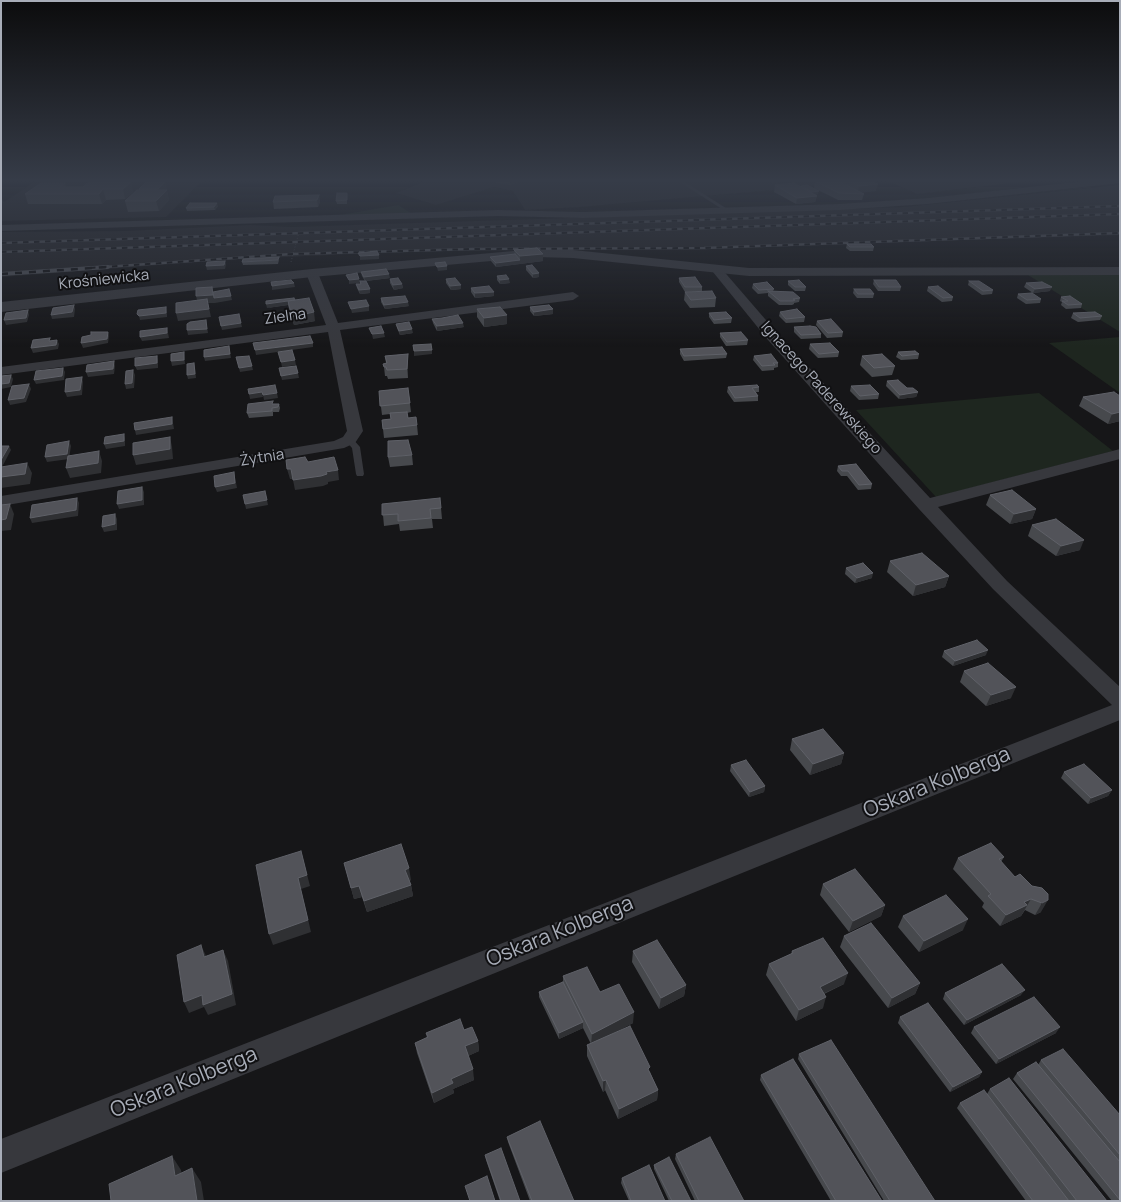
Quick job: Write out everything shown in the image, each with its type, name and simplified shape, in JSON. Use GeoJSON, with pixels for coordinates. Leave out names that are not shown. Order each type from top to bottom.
{"type":"FeatureCollection","features":[{"type":"Feature","properties":{"kind":"street","name":"Krośniewicka"},"geometry":{"type":"LineString","coordinates":[[2,310],[306,273],[542,252],[717,270],[786,272],[1120,271]]}},
{"type":"Feature","properties":{"kind":"street","name":"Ignacego Paderewskiego"},"geometry":{"type":"LineString","coordinates":[[717,270],[773,337],[1000,585],[1120,700]]}},
{"type":"Feature","properties":{"kind":"street"},"geometry":{"type":"LineString","coordinates":[[306,273],[334,327],[355,430],[349,440]]}},
{"type":"Feature","properties":{"kind":"street","name":"Zielna"},"geometry":{"type":"LineString","coordinates":[[1,371],[574,296]]}},
{"type":"Feature","properties":{"kind":"street","name":"Żytnia"},"geometry":{"type":"LineString","coordinates":[[1,501],[338,445],[349,440]]}},
{"type":"Feature","properties":{"kind":"street"},"geometry":{"type":"LineString","coordinates":[[925,504],[1120,454]]}},
{"type":"Feature","properties":{"kind":"street","name":"Oskara Kolberga"},"geometry":{"type":"LineString","coordinates":[[1,1156],[413,990],[1120,710]]}},
{"type":"Feature","properties":{"kind":"lane"},"geometry":{"type":"LineString","coordinates":[[349,440],[356,448],[360,474]]}},
{"type":"Feature","properties":{"kind":"path"},"geometry":{"type":"LineString","coordinates":[[298,235],[290,260],[306,273]]}},
{"type":"Feature","properties":{"kind":"shaded area"},"geometry":{"type":"Polygon","coordinates":[[[1,235],[1117,235],[680,249],[537,249],[370,253],[225,260],[1,277],[1,235]]]}},
{"type":"Feature","properties":{"kind":"shaded area"},"geometry":{"type":"Polygon","coordinates":[[[1028,275],[1120,275],[1120,332],[1028,275]]]}},
{"type":"Feature","properties":{"kind":"shaded area"},"geometry":{"type":"Polygon","coordinates":[[[1120,337],[1120,393],[1049,343],[1120,337]]]}},
{"type":"Feature","properties":{"kind":"shaded area"},"geometry":{"type":"Polygon","coordinates":[[[1039,393],[1113,451],[936,497],[856,410],[1039,393]]]}},
{"type":"Feature","properties":{"kind":"building"},"geometry":{"type":"Polygon","coordinates":[[[847,244],[871,244],[874,247],[850,247],[847,244]]]}},
{"type":"Feature","properties":{"kind":"building"},"geometry":{"type":"Polygon","coordinates":[[[537,248],[543,254],[520,256],[514,250],[537,248]]]}},
{"type":"Feature","properties":{"kind":"building"},"geometry":{"type":"Polygon","coordinates":[[[377,251],[379,255],[360,256],[358,253],[377,251]]]}},
{"type":"Feature","properties":{"kind":"building"},"geometry":{"type":"Polygon","coordinates":[[[515,254],[520,260],[496,263],[490,257],[515,254]]]}},
{"type":"Feature","properties":{"kind":"building"},"geometry":{"type":"Polygon","coordinates":[[[279,257],[278,260],[242,262],[243,259],[279,257]]]}},
{"type":"Feature","properties":{"kind":"building"},"geometry":{"type":"Polygon","coordinates":[[[225,261],[224,265],[206,266],[207,262],[225,261]]]}},
{"type":"Feature","properties":{"kind":"building"},"geometry":{"type":"Polygon","coordinates":[[[445,262],[447,266],[437,267],[435,263],[445,262]]]}},
{"type":"Feature","properties":{"kind":"building"},"geometry":{"type":"Polygon","coordinates":[[[532,265],[539,273],[533,274],[526,266],[532,265]]]}},
{"type":"Feature","properties":{"kind":"building"},"geometry":{"type":"Polygon","coordinates":[[[386,269],[389,274],[364,277],[361,272],[386,269]]]}},
{"type":"Feature","properties":{"kind":"building"},"geometry":{"type":"Polygon","coordinates":[[[357,273],[359,279],[349,280],[346,275],[357,273]]]}},
{"type":"Feature","properties":{"kind":"building"},"geometry":{"type":"Polygon","coordinates":[[[506,275],[509,279],[500,280],[497,276],[506,275]]]}},
{"type":"Feature","properties":{"kind":"building"},"geometry":{"type":"Polygon","coordinates":[[[695,277],[702,287],[685,287],[679,278],[695,277]]]}},
{"type":"Feature","properties":{"kind":"building"},"geometry":{"type":"Polygon","coordinates":[[[398,278],[402,284],[393,285],[390,279],[398,278]]]}},
{"type":"Feature","properties":{"kind":"building"},"geometry":{"type":"Polygon","coordinates":[[[455,278],[461,285],[450,286],[446,279],[455,278]]]}},
{"type":"Feature","properties":{"kind":"building"},"geometry":{"type":"Polygon","coordinates":[[[291,280],[294,283],[272,286],[271,282],[291,280]]]}},
{"type":"Feature","properties":{"kind":"building"},"geometry":{"type":"Polygon","coordinates":[[[799,280],[806,287],[795,287],[788,281],[799,280]]]}},
{"type":"Feature","properties":{"kind":"building"},"geometry":{"type":"Polygon","coordinates":[[[874,280],[896,280],[901,287],[879,287],[874,280]]]}},
{"type":"Feature","properties":{"kind":"building"},"geometry":{"type":"Polygon","coordinates":[[[360,281],[366,281],[370,289],[359,290],[356,284],[361,284],[360,281]]]}},
{"type":"Feature","properties":{"kind":"building"},"geometry":{"type":"Polygon","coordinates":[[[969,281],[979,281],[993,290],[983,291],[969,281]]]}},
{"type":"Feature","properties":{"kind":"building"},"geometry":{"type":"Polygon","coordinates":[[[767,282],[774,289],[759,290],[753,284],[767,282]]]}},
{"type":"Feature","properties":{"kind":"building"},"geometry":{"type":"Polygon","coordinates":[[[1042,282],[1052,287],[1035,289],[1026,283],[1042,282]]]}},
{"type":"Feature","properties":{"kind":"building"},"geometry":{"type":"Polygon","coordinates":[[[489,286],[494,292],[475,293],[471,288],[489,286]]]}},
{"type":"Feature","properties":{"kind":"building"},"geometry":{"type":"Polygon","coordinates":[[[938,286],[953,297],[943,298],[928,287],[938,286]]]}},
{"type":"Feature","properties":{"kind":"building"},"geometry":{"type":"Polygon","coordinates":[[[212,287],[213,295],[196,296],[196,288],[212,287]]]}},
{"type":"Feature","properties":{"kind":"building"},"geometry":{"type":"Polygon","coordinates":[[[229,289],[231,296],[214,298],[213,292],[229,289]]]}},
{"type":"Feature","properties":{"kind":"building"},"geometry":{"type":"Polygon","coordinates":[[[854,289],[870,289],[874,294],[858,294],[854,289]]]}},
{"type":"Feature","properties":{"kind":"building"},"geometry":{"type":"Polygon","coordinates":[[[712,291],[716,298],[691,300],[685,292],[712,291]]]}},
{"type":"Feature","properties":{"kind":"building"},"geometry":{"type":"Polygon","coordinates":[[[768,291],[793,292],[800,298],[793,299],[795,300],[793,301],[780,301],[768,291]]]}},
{"type":"Feature","properties":{"kind":"building"},"geometry":{"type":"Polygon","coordinates":[[[1032,293],[1041,299],[1027,300],[1018,294],[1032,293]]]}},
{"type":"Feature","properties":{"kind":"building"},"geometry":{"type":"Polygon","coordinates":[[[405,296],[408,302],[384,305],[381,298],[405,296]]]}},
{"type":"Feature","properties":{"kind":"building"},"geometry":{"type":"Polygon","coordinates":[[[1070,296],[1082,304],[1068,305],[1062,301],[1068,301],[1061,297],[1070,296]]]}},
{"type":"Feature","properties":{"kind":"building"},"geometry":{"type":"Polygon","coordinates":[[[294,298],[295,300],[266,304],[266,301],[294,298]]]}},
{"type":"Feature","properties":{"kind":"building"},"geometry":{"type":"Polygon","coordinates":[[[309,298],[314,312],[292,317],[288,301],[309,298]]]}},
{"type":"Feature","properties":{"kind":"building"},"geometry":{"type":"Polygon","coordinates":[[[207,299],[209,309],[176,313],[176,303],[207,299]]]}},
{"type":"Feature","properties":{"kind":"building"},"geometry":{"type":"Polygon","coordinates":[[[366,300],[369,306],[351,309],[348,302],[366,300]]]}},
{"type":"Feature","properties":{"kind":"building"},"geometry":{"type":"Polygon","coordinates":[[[74,305],[72,312],[51,315],[53,308],[74,305]]]}},
{"type":"Feature","properties":{"kind":"building"},"geometry":{"type":"Polygon","coordinates":[[[549,305],[553,309],[534,312],[530,307],[549,305]]]}},
{"type":"Feature","properties":{"kind":"building"},"geometry":{"type":"Polygon","coordinates":[[[166,307],[166,313],[139,316],[137,314],[138,310],[166,307]]]}},
{"type":"Feature","properties":{"kind":"building"},"geometry":{"type":"Polygon","coordinates":[[[500,307],[507,315],[484,318],[477,309],[500,307]]]}},
{"type":"Feature","properties":{"kind":"building"},"geometry":{"type":"Polygon","coordinates":[[[797,309],[805,317],[786,319],[780,312],[797,309]]]}},
{"type":"Feature","properties":{"kind":"building"},"geometry":{"type":"Polygon","coordinates":[[[28,310],[26,318],[4,320],[6,313],[28,310]]]}},
{"type":"Feature","properties":{"kind":"building"},"geometry":{"type":"Polygon","coordinates":[[[726,312],[732,318],[714,320],[709,313],[726,312]]]}},
{"type":"Feature","properties":{"kind":"building"},"geometry":{"type":"Polygon","coordinates":[[[1095,312],[1102,316],[1080,318],[1073,313],[1095,312]]]}},
{"type":"Feature","properties":{"kind":"building"},"geometry":{"type":"Polygon","coordinates":[[[239,314],[241,323],[221,326],[219,317],[239,314]]]}},
{"type":"Feature","properties":{"kind":"building"},"geometry":{"type":"Polygon","coordinates":[[[458,315],[463,323],[437,326],[432,319],[442,318],[458,315]]]}},
{"type":"Feature","properties":{"kind":"building"},"geometry":{"type":"Polygon","coordinates":[[[831,319],[843,332],[828,333],[817,321],[831,319]]]}},
{"type":"Feature","properties":{"kind":"building"},"geometry":{"type":"Polygon","coordinates":[[[206,320],[207,329],[187,330],[187,324],[190,322],[206,320]]]}},
{"type":"Feature","properties":{"kind":"building"},"geometry":{"type":"Polygon","coordinates":[[[409,322],[412,329],[399,331],[396,324],[409,322]]]}},
{"type":"Feature","properties":{"kind":"building"},"geometry":{"type":"Polygon","coordinates":[[[381,326],[384,333],[372,334],[369,328],[381,326]]]}},
{"type":"Feature","properties":{"kind":"building"},"geometry":{"type":"Polygon","coordinates":[[[794,327],[816,327],[821,334],[801,335],[794,327]]]}},
{"type":"Feature","properties":{"kind":"building"},"geometry":{"type":"Polygon","coordinates":[[[167,328],[167,333],[140,337],[140,331],[167,328]]]}},
{"type":"Feature","properties":{"kind":"building"},"geometry":{"type":"Polygon","coordinates":[[[91,332],[108,332],[107,339],[81,343],[82,337],[91,335],[91,332]]]}},
{"type":"Feature","properties":{"kind":"building"},"geometry":{"type":"Polygon","coordinates":[[[741,332],[748,340],[727,342],[720,333],[741,332]]]}},
{"type":"Feature","properties":{"kind":"building"},"geometry":{"type":"Polygon","coordinates":[[[310,336],[313,343],[255,350],[253,343],[310,336]]]}},
{"type":"Feature","properties":{"kind":"building"},"geometry":{"type":"Polygon","coordinates":[[[50,338],[49,341],[57,340],[56,345],[31,348],[33,340],[50,338]]]}},
{"type":"Feature","properties":{"kind":"building"},"geometry":{"type":"Polygon","coordinates":[[[830,343],[839,352],[819,354],[810,344],[830,343]]]}},
{"type":"Feature","properties":{"kind":"building"},"geometry":{"type":"Polygon","coordinates":[[[431,344],[432,350],[414,351],[413,345],[431,344]]]}},
{"type":"Feature","properties":{"kind":"building"},"geometry":{"type":"Polygon","coordinates":[[[229,346],[230,354],[204,357],[204,350],[229,346]]]}},
{"type":"Feature","properties":{"kind":"building"},"geometry":{"type":"Polygon","coordinates":[[[722,347],[727,354],[684,356],[680,349],[722,347]]]}},
{"type":"Feature","properties":{"kind":"building"},"geometry":{"type":"Polygon","coordinates":[[[292,350],[295,360],[281,362],[278,352],[292,350]]]}},
{"type":"Feature","properties":{"kind":"building"},"geometry":{"type":"Polygon","coordinates":[[[915,351],[919,354],[902,356],[898,352],[915,351]]]}},
{"type":"Feature","properties":{"kind":"building"},"geometry":{"type":"Polygon","coordinates":[[[184,352],[184,360],[171,361],[171,354],[184,352]]]}},
{"type":"Feature","properties":{"kind":"building"},"geometry":{"type":"Polygon","coordinates":[[[408,354],[407,369],[387,370],[384,367],[383,364],[387,363],[385,356],[408,354]]]}},
{"type":"Feature","properties":{"kind":"building"},"geometry":{"type":"Polygon","coordinates":[[[771,354],[778,363],[773,363],[775,365],[762,366],[754,356],[771,354]]]}},
{"type":"Feature","properties":{"kind":"building"},"geometry":{"type":"Polygon","coordinates":[[[882,354],[895,366],[874,368],[862,356],[882,354]]]}},
{"type":"Feature","properties":{"kind":"building"},"geometry":{"type":"Polygon","coordinates":[[[157,356],[157,363],[135,366],[135,358],[157,356]]]}},
{"type":"Feature","properties":{"kind":"building"},"geometry":{"type":"Polygon","coordinates":[[[249,356],[252,366],[239,368],[236,357],[249,356]]]}},
{"type":"Feature","properties":{"kind":"building"},"geometry":{"type":"Polygon","coordinates":[[[114,361],[113,369],[86,372],[87,365],[114,361]]]}},
{"type":"Feature","properties":{"kind":"building"},"geometry":{"type":"Polygon","coordinates":[[[194,363],[195,374],[187,375],[187,364],[194,363]]]}},
{"type":"Feature","properties":{"kind":"building"},"geometry":{"type":"Polygon","coordinates":[[[296,366],[298,373],[281,376],[279,368],[296,366]]]}},
{"type":"Feature","properties":{"kind":"building"},"geometry":{"type":"Polygon","coordinates":[[[63,368],[62,376],[34,380],[36,371],[63,368]]]}},
{"type":"Feature","properties":{"kind":"building"},"geometry":{"type":"Polygon","coordinates":[[[133,370],[132,383],[125,384],[126,371],[133,370]]]}},
{"type":"Feature","properties":{"kind":"building"},"geometry":{"type":"Polygon","coordinates":[[[11,375],[9,383],[1,384],[1,376],[11,375]]]}},
{"type":"Feature","properties":{"kind":"building"},"geometry":{"type":"Polygon","coordinates":[[[82,377],[80,390],[65,392],[66,379],[82,377]]]}},
{"type":"Feature","properties":{"kind":"building"},"geometry":{"type":"Polygon","coordinates":[[[898,380],[907,388],[913,388],[918,392],[900,395],[887,381],[898,380]]]}},
{"type":"Feature","properties":{"kind":"building"},"geometry":{"type":"Polygon","coordinates":[[[29,384],[24,398],[8,400],[12,386],[29,384]]]}},
{"type":"Feature","properties":{"kind":"building"},"geometry":{"type":"Polygon","coordinates":[[[275,385],[277,393],[263,395],[262,392],[249,394],[248,389],[275,385]]]}},
{"type":"Feature","properties":{"kind":"building"},"geometry":{"type":"Polygon","coordinates":[[[757,385],[759,387],[752,388],[758,396],[735,398],[728,387],[757,385]]]}},
{"type":"Feature","properties":{"kind":"building"},"geometry":{"type":"Polygon","coordinates":[[[870,385],[879,394],[860,396],[851,386],[870,385]]]}},
{"type":"Feature","properties":{"kind":"building"},"geometry":{"type":"Polygon","coordinates":[[[408,388],[410,403],[380,406],[379,391],[408,388]]]}},
{"type":"Feature","properties":{"kind":"building"},"geometry":{"type":"Polygon","coordinates":[[[1114,392],[1120,396],[1120,412],[1112,414],[1083,397],[1114,392]]]}},
{"type":"Feature","properties":{"kind":"building"},"geometry":{"type":"Polygon","coordinates":[[[273,401],[272,404],[279,404],[278,407],[272,408],[272,411],[247,413],[248,404],[273,401]]]}},
{"type":"Feature","properties":{"kind":"building"},"geometry":{"type":"Polygon","coordinates":[[[407,412],[408,418],[416,417],[417,425],[383,429],[382,420],[391,419],[390,413],[407,412]]]}},
{"type":"Feature","properties":{"kind":"building"},"geometry":{"type":"Polygon","coordinates":[[[172,417],[172,424],[135,430],[134,423],[172,417]]]}},
{"type":"Feature","properties":{"kind":"building"},"geometry":{"type":"Polygon","coordinates":[[[124,434],[124,441],[104,444],[105,437],[124,434]]]}},
{"type":"Feature","properties":{"kind":"building"},"geometry":{"type":"Polygon","coordinates":[[[170,437],[170,449],[133,455],[133,443],[170,437]]]}},
{"type":"Feature","properties":{"kind":"building"},"geometry":{"type":"Polygon","coordinates":[[[408,440],[412,455],[388,457],[388,441],[408,440]]]}},
{"type":"Feature","properties":{"kind":"building"},"geometry":{"type":"Polygon","coordinates":[[[69,441],[67,454],[45,457],[47,445],[69,441]]]}},
{"type":"Feature","properties":{"kind":"building"},"geometry":{"type":"Polygon","coordinates":[[[1,446],[9,446],[1,460],[1,446]]]}},
{"type":"Feature","properties":{"kind":"building"},"geometry":{"type":"Polygon","coordinates":[[[99,451],[98,463],[66,468],[68,456],[99,451]]]}},
{"type":"Feature","properties":{"kind":"building"},"geometry":{"type":"Polygon","coordinates":[[[305,457],[308,462],[334,457],[338,470],[326,472],[327,474],[321,476],[293,480],[291,469],[287,469],[286,460],[305,457]]]}},
{"type":"Feature","properties":{"kind":"building"},"geometry":{"type":"Polygon","coordinates":[[[27,463],[25,474],[1,477],[1,467],[27,463]]]}},
{"type":"Feature","properties":{"kind":"building"},"geometry":{"type":"Polygon","coordinates":[[[856,464],[872,484],[859,485],[848,471],[842,471],[838,466],[856,464]]]}},
{"type":"Feature","properties":{"kind":"building"},"geometry":{"type":"Polygon","coordinates":[[[234,472],[235,483],[215,487],[214,476],[234,472]]]}},
{"type":"Feature","properties":{"kind":"building"},"geometry":{"type":"Polygon","coordinates":[[[142,487],[142,500],[117,504],[118,491],[142,487]]]}},
{"type":"Feature","properties":{"kind":"building"},"geometry":{"type":"Polygon","coordinates":[[[1012,490],[1036,509],[1014,514],[990,495],[1012,490]]]}},
{"type":"Feature","properties":{"kind":"building"},"geometry":{"type":"Polygon","coordinates":[[[265,491],[267,500],[245,504],[243,495],[265,491]]]}},
{"type":"Feature","properties":{"kind":"building"},"geometry":{"type":"Polygon","coordinates":[[[77,498],[76,510],[30,518],[32,505],[77,498]]]}},
{"type":"Feature","properties":{"kind":"building"},"geometry":{"type":"Polygon","coordinates":[[[440,498],[441,508],[430,509],[431,518],[398,521],[398,514],[382,515],[382,504],[440,498]]]}},
{"type":"Feature","properties":{"kind":"building"},"geometry":{"type":"Polygon","coordinates":[[[10,504],[6,519],[1,520],[1,505],[10,504]]]}},
{"type":"Feature","properties":{"kind":"building"},"geometry":{"type":"Polygon","coordinates":[[[115,514],[115,524],[102,527],[103,516],[115,514]]]}},
{"type":"Feature","properties":{"kind":"building"},"geometry":{"type":"Polygon","coordinates":[[[1056,519],[1084,540],[1061,546],[1032,525],[1056,519]]]}},
{"type":"Feature","properties":{"kind":"building"},"geometry":{"type":"Polygon","coordinates":[[[922,553],[949,576],[916,585],[890,561],[922,553]]]}},
{"type":"Feature","properties":{"kind":"building"},"geometry":{"type":"Polygon","coordinates":[[[863,563],[873,573],[857,578],[846,568],[863,563]]]}},
{"type":"Feature","properties":{"kind":"building"},"geometry":{"type":"Polygon","coordinates":[[[977,640],[988,650],[955,661],[944,651],[977,640]]]}},
{"type":"Feature","properties":{"kind":"building"},"geometry":{"type":"Polygon","coordinates":[[[988,663],[1016,687],[991,695],[964,671],[988,663]]]}},
{"type":"Feature","properties":{"kind":"building"},"geometry":{"type":"Polygon","coordinates":[[[823,729],[844,753],[813,764],[792,739],[823,729]]]}},
{"type":"Feature","properties":{"kind":"building"},"geometry":{"type":"Polygon","coordinates":[[[746,760],[765,786],[750,792],[731,765],[746,760]]]}},
{"type":"Feature","properties":{"kind":"building"},"geometry":{"type":"Polygon","coordinates":[[[1084,764],[1112,790],[1091,798],[1064,772],[1084,764]]]}},
{"type":"Feature","properties":{"kind":"building"},"geometry":{"type":"Polygon","coordinates":[[[991,843],[1004,857],[999,859],[1015,877],[1020,874],[1032,886],[1042,888],[1048,894],[1048,900],[1042,903],[1031,899],[1024,902],[1027,905],[1006,915],[988,896],[991,894],[958,858],[991,843]]]}},
{"type":"Feature","properties":{"kind":"building"},"geometry":{"type":"Polygon","coordinates":[[[401,844],[409,868],[405,870],[411,885],[364,901],[359,886],[351,888],[344,863],[401,844]]]}},
{"type":"Feature","properties":{"kind":"building"},"geometry":{"type":"Polygon","coordinates":[[[301,851],[307,875],[298,878],[308,920],[269,934],[256,865],[301,851]]]}},
{"type":"Feature","properties":{"kind":"building"},"geometry":{"type":"Polygon","coordinates":[[[855,869],[885,905],[853,921],[823,884],[855,869]]]}},
{"type":"Feature","properties":{"kind":"building"},"geometry":{"type":"Polygon","coordinates":[[[946,895],[968,919],[924,941],[903,916],[946,895]]]}},
{"type":"Feature","properties":{"kind":"building"},"geometry":{"type":"Polygon","coordinates":[[[871,923],[920,983],[892,998],[844,936],[871,923]]]}},
{"type":"Feature","properties":{"kind":"building"},"geometry":{"type":"Polygon","coordinates":[[[823,938],[848,973],[820,987],[826,997],[799,1010],[769,964],[793,953],[792,951],[823,938]]]}},
{"type":"Feature","properties":{"kind":"building"},"geometry":{"type":"Polygon","coordinates":[[[657,940],[686,985],[661,998],[633,951],[657,940]]]}},
{"type":"Feature","properties":{"kind":"building"},"geometry":{"type":"Polygon","coordinates":[[[201,945],[204,957],[223,950],[232,994],[203,1005],[202,995],[184,1002],[177,955],[201,945]]]}},
{"type":"Feature","properties":{"kind":"building"},"geometry":{"type":"Polygon","coordinates":[[[1002,964],[1025,990],[967,1020],[945,993],[1002,964]]]}},
{"type":"Feature","properties":{"kind":"building"},"geometry":{"type":"Polygon","coordinates":[[[587,967],[600,992],[619,984],[634,1012],[592,1034],[563,976],[587,967]]]}},
{"type":"Feature","properties":{"kind":"building"},"geometry":{"type":"Polygon","coordinates":[[[563,982],[583,1022],[559,1033],[539,992],[563,982]]]}},
{"type":"Feature","properties":{"kind":"building"},"geometry":{"type":"Polygon","coordinates":[[[1034,997],[1060,1027],[999,1059],[974,1027],[1034,997]]]}},
{"type":"Feature","properties":{"kind":"building"},"geometry":{"type":"Polygon","coordinates":[[[928,1003],[982,1072],[953,1087],[900,1017],[928,1003]]]}},
{"type":"Feature","properties":{"kind":"building"},"geometry":{"type":"Polygon","coordinates":[[[460,1019],[464,1030],[472,1027],[478,1041],[465,1046],[473,1069],[451,1079],[453,1083],[432,1093],[415,1043],[428,1037],[426,1033],[460,1019]]]}},
{"type":"Feature","properties":{"kind":"building"},"geometry":{"type":"Polygon","coordinates":[[[630,1026],[650,1067],[648,1069],[658,1090],[619,1109],[606,1080],[603,1081],[587,1045],[630,1026]]]}},
{"type":"Feature","properties":{"kind":"building"},"geometry":{"type":"Polygon","coordinates":[[[831,1040],[935,1201],[890,1201],[799,1054],[831,1040]]]}},
{"type":"Feature","properties":{"kind":"building"},"geometry":{"type":"Polygon","coordinates":[[[1063,1049],[1120,1115],[1120,1155],[1041,1060],[1063,1049]]]}},
{"type":"Feature","properties":{"kind":"building"},"geometry":{"type":"Polygon","coordinates":[[[793,1059],[882,1201],[836,1201],[761,1075],[793,1059]]]}},
{"type":"Feature","properties":{"kind":"building"},"geometry":{"type":"Polygon","coordinates":[[[1036,1062],[1120,1162],[1120,1200],[1017,1073],[1036,1062]]]}},
{"type":"Feature","properties":{"kind":"building"},"geometry":{"type":"Polygon","coordinates":[[[1009,1078],[1107,1201],[1077,1201],[990,1089],[1009,1078]]]}},
{"type":"Feature","properties":{"kind":"building"},"geometry":{"type":"Polygon","coordinates":[[[984,1090],[1069,1201],[1033,1201],[960,1103],[984,1090]]]}},
{"type":"Feature","properties":{"kind":"building"},"geometry":{"type":"Polygon","coordinates":[[[540,1121],[574,1201],[532,1201],[507,1137],[540,1121]]]}},
{"type":"Feature","properties":{"kind":"building"},"geometry":{"type":"Polygon","coordinates":[[[710,1137],[744,1201],[699,1201],[676,1154],[710,1137]]]}},
{"type":"Feature","properties":{"kind":"building"},"geometry":{"type":"Polygon","coordinates":[[[501,1148],[520,1201],[501,1201],[485,1155],[501,1148]]]}},
{"type":"Feature","properties":{"kind":"building"},"geometry":{"type":"Polygon","coordinates":[[[172,1156],[175,1176],[192,1168],[197,1201],[111,1201],[109,1184],[172,1156]]]}},
{"type":"Feature","properties":{"kind":"building"},"geometry":{"type":"Polygon","coordinates":[[[669,1157],[691,1201],[672,1201],[654,1165],[669,1157]]]}},
{"type":"Feature","properties":{"kind":"building"},"geometry":{"type":"Polygon","coordinates":[[[649,1165],[665,1201],[631,1201],[622,1178],[649,1165]]]}},
{"type":"Feature","properties":{"kind":"building"},"geometry":{"type":"Polygon","coordinates":[[[487,1176],[495,1201],[470,1201],[465,1186],[487,1176]]]}},
{"type":"Feature","properties":{"kind":"railway"},"geometry":{"type":"LineString","coordinates":[[1,243],[240,235]]}},
{"type":"Feature","properties":{"kind":"railway"},"geometry":{"type":"LineString","coordinates":[[1,252],[499,235]]}},
{"type":"Feature","properties":{"kind":"railway"},"geometry":{"type":"LineString","coordinates":[[90,268],[292,254],[472,249],[704,248],[1062,235]]}},
{"type":"Feature","properties":{"kind":"railway"},"geometry":{"type":"LineString","coordinates":[[1,274],[108,267]]}}]}
